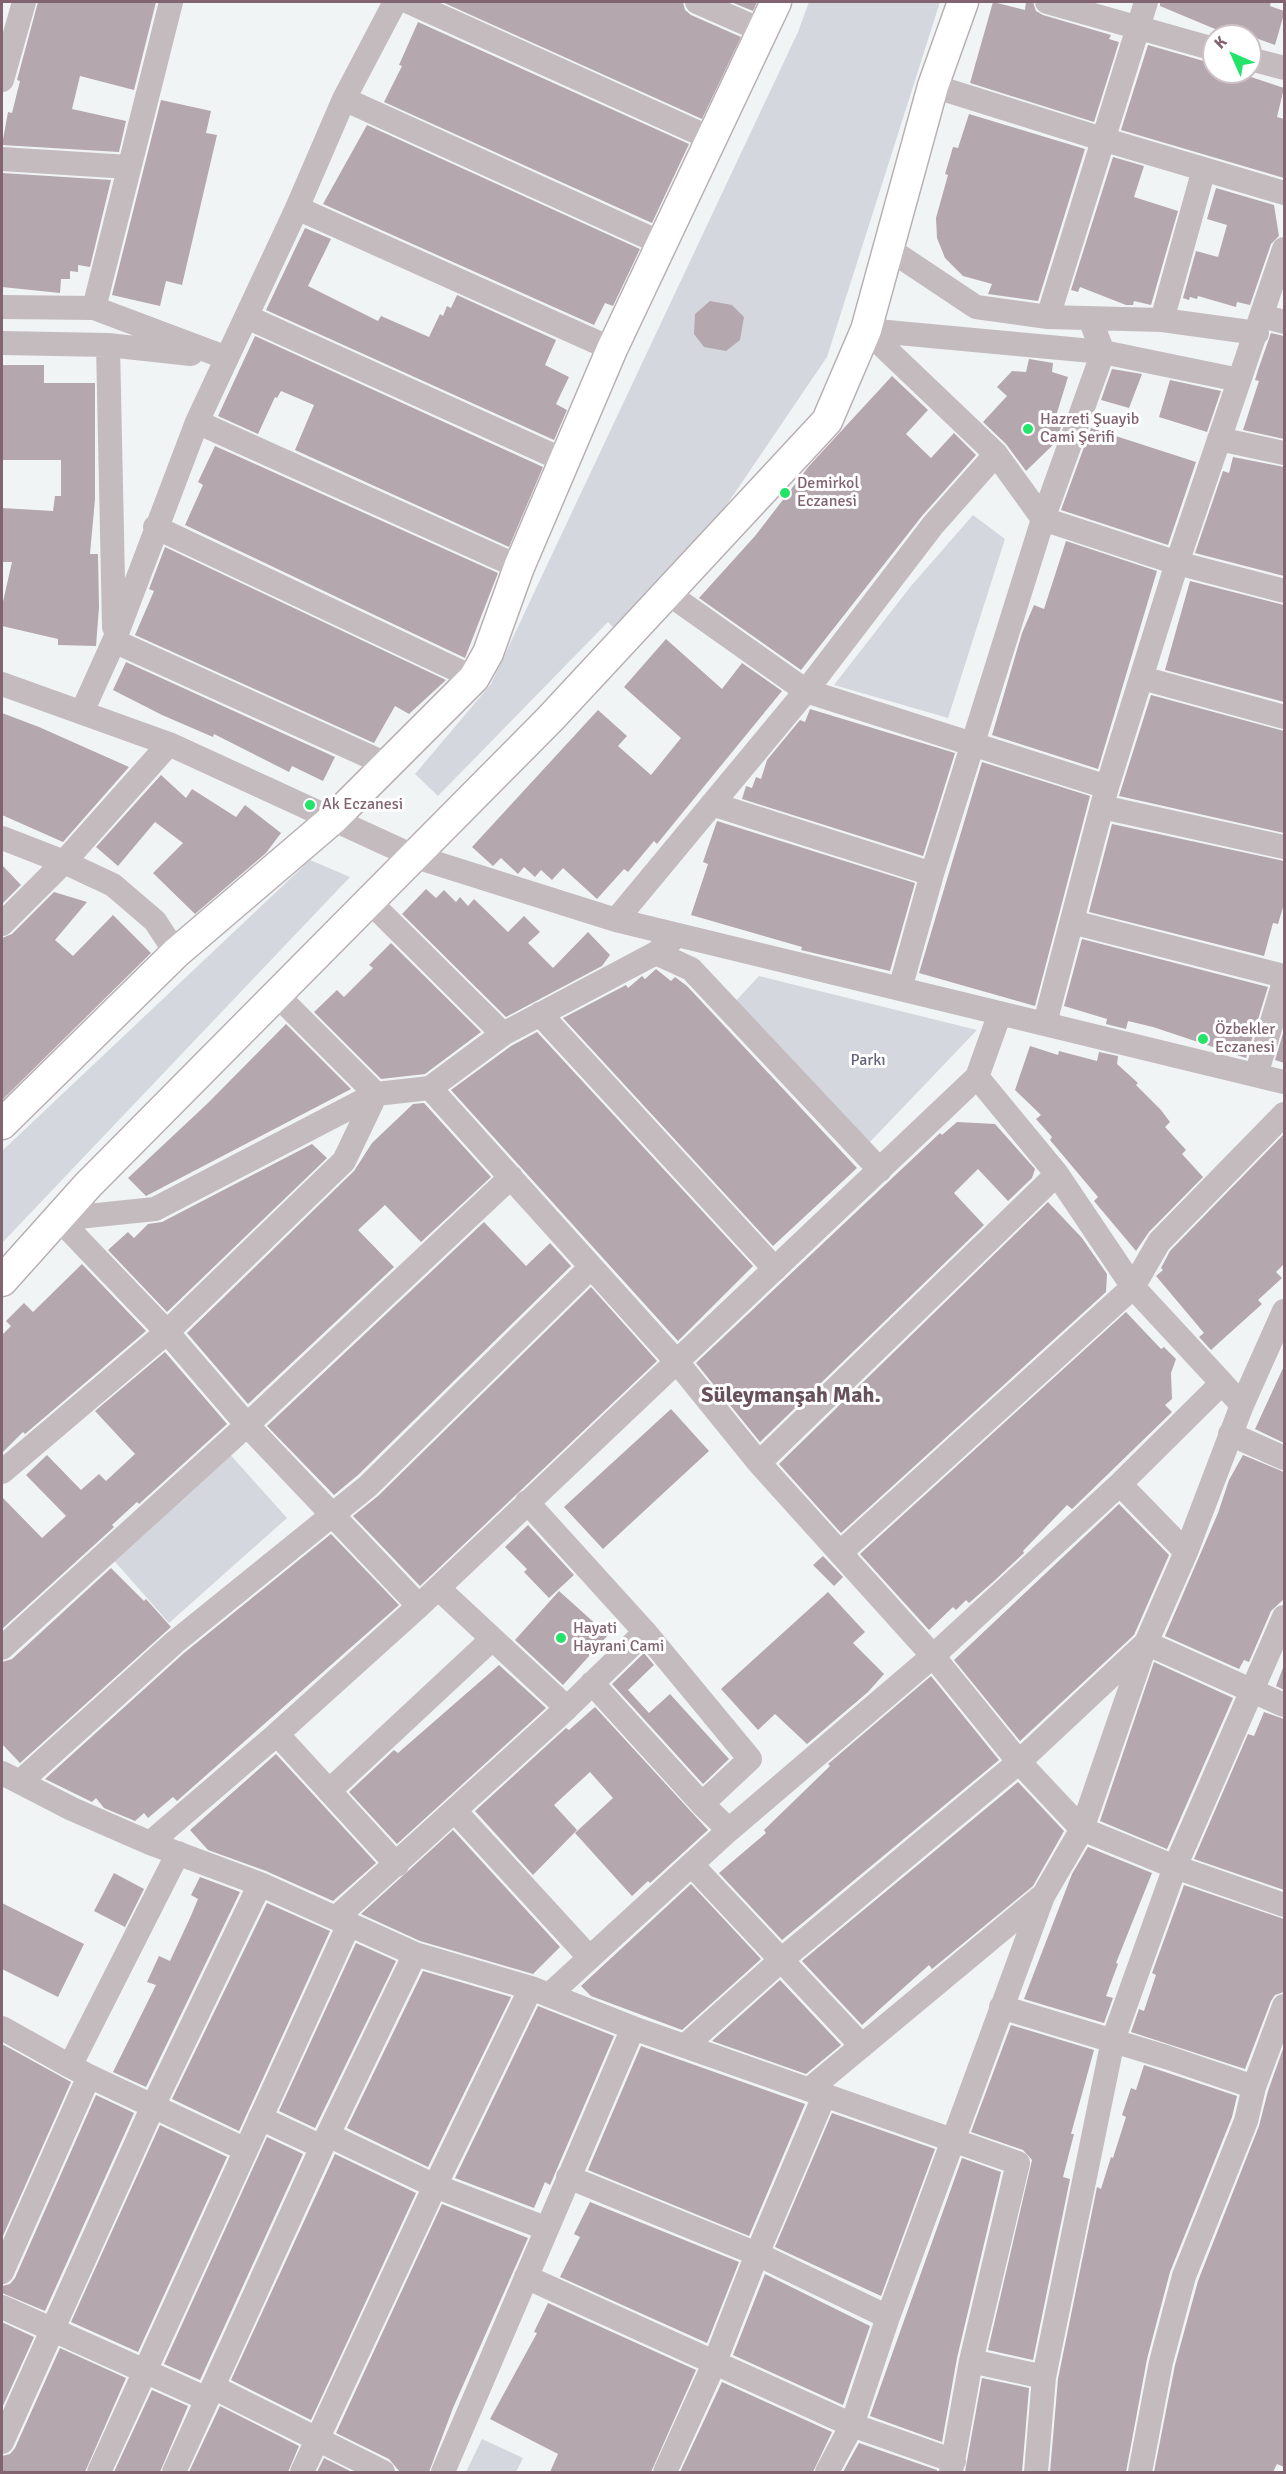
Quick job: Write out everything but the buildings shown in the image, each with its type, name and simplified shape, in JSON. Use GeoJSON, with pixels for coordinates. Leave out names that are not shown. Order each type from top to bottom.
{"type":"FeatureCollection","features":[{"type":"Feature","properties":{"kind":"main road"},"geometry":{"type":"LineString","coordinates":[[2,1124],[176,953],[334,818],[474,678],[488,653],[519,567],[612,349],[776,2]]}},
{"type":"Feature","properties":{"kind":"main road"},"geometry":{"type":"LineString","coordinates":[[2,1281],[88,1185],[414,856],[669,594],[827,421],[866,330],[933,86],[963,2]]}},
{"type":"Feature","properties":{"kind":"street"},"geometry":{"type":"LineString","coordinates":[[2,80],[24,2]]}},
{"type":"Feature","properties":{"kind":"street"},"geometry":{"type":"LineString","coordinates":[[94,308],[171,2]]}},
{"type":"Feature","properties":{"kind":"street"},"geometry":{"type":"LineString","coordinates":[[82,712],[114,641],[155,527],[197,422],[297,208],[344,99],[395,2]]}},
{"type":"Feature","properties":{"kind":"street"},"geometry":{"type":"LineString","coordinates":[[409,2],[712,139]]}},
{"type":"Feature","properties":{"kind":"street"},"geometry":{"type":"LineString","coordinates":[[697,2],[763,31]]}},
{"type":"Feature","properties":{"kind":"street"},"geometry":{"type":"LineString","coordinates":[[1047,2],[1202,46]]}},
{"type":"Feature","properties":{"kind":"street"},"geometry":{"type":"LineString","coordinates":[[1048,317],[1146,2]]}},
{"type":"Feature","properties":{"kind":"street"},"geometry":{"type":"LineString","coordinates":[[1262,62],[1284,68]]}},
{"type":"Feature","properties":{"kind":"street"},"geometry":{"type":"LineString","coordinates":[[933,86],[1102,140],[1284,193]]}},
{"type":"Feature","properties":{"kind":"street"},"geometry":{"type":"LineString","coordinates":[[344,99],[663,244]]}},
{"type":"Feature","properties":{"kind":"street"},"geometry":{"type":"LineString","coordinates":[[2,159],[129,167]]}},
{"type":"Feature","properties":{"kind":"street"},"geometry":{"type":"LineString","coordinates":[[1162,320],[1204,169]]}},
{"type":"Feature","properties":{"kind":"street"},"geometry":{"type":"LineString","coordinates":[[297,208],[612,349]]}},
{"type":"Feature","properties":{"kind":"street"},"geometry":{"type":"LineString","coordinates":[[889,249],[976,307],[1048,317],[1268,324]]}},
{"type":"Feature","properties":{"kind":"street"},"geometry":{"type":"LineString","coordinates":[[1045,1023],[1105,797],[1177,563],[1239,380],[1268,324],[1284,249]]}},
{"type":"Feature","properties":{"kind":"street"},"geometry":{"type":"LineString","coordinates":[[2,307],[94,308],[227,358]]}},
{"type":"Feature","properties":{"kind":"street"},"geometry":{"type":"LineString","coordinates":[[247,317],[563,460]]}},
{"type":"Feature","properties":{"kind":"street"},"geometry":{"type":"LineString","coordinates":[[900,989],[932,874],[1043,519],[1103,352],[1090,319]]}},
{"type":"Feature","properties":{"kind":"street"},"geometry":{"type":"LineString","coordinates":[[866,330],[1103,352],[1239,380]]}},
{"type":"Feature","properties":{"kind":"street"},"geometry":{"type":"LineString","coordinates":[[866,330],[996,454],[1043,519],[1177,563],[1284,591]]}},
{"type":"Feature","properties":{"kind":"street"},"geometry":{"type":"LineString","coordinates":[[2,343],[108,345],[227,358]]}},
{"type":"Feature","properties":{"kind":"street"},"geometry":{"type":"LineString","coordinates":[[108,345],[114,641]]}},
{"type":"Feature","properties":{"kind":"street"},"geometry":{"type":"LineString","coordinates":[[197,422],[519,567]]}},
{"type":"Feature","properties":{"kind":"street"},"geometry":{"type":"LineString","coordinates":[[1219,439],[1284,453]]}},
{"type":"Feature","properties":{"kind":"street"},"geometry":{"type":"LineString","coordinates":[[616,920],[806,691],[933,525],[996,454]]}},
{"type":"Feature","properties":{"kind":"street"},"geometry":{"type":"LineString","coordinates":[[155,527],[474,678]]}},
{"type":"Feature","properties":{"kind":"street"},"geometry":{"type":"LineString","coordinates":[[669,594],[806,691],[974,745],[1105,797],[1284,847]]}},
{"type":"Feature","properties":{"kind":"street"},"geometry":{"type":"LineString","coordinates":[[114,641],[386,764]]}},
{"type":"Feature","properties":{"kind":"street"},"geometry":{"type":"LineString","coordinates":[[1142,678],[1284,717]]}},
{"type":"Feature","properties":{"kind":"street"},"geometry":{"type":"LineString","coordinates":[[3,686],[169,744],[414,856],[616,920],[1284,1082]]}},
{"type":"Feature","properties":{"kind":"street"},"geometry":{"type":"LineString","coordinates":[[2,924],[64,862],[169,744]]}},
{"type":"Feature","properties":{"kind":"street"},"geometry":{"type":"LineString","coordinates":[[712,804],[932,874]]}},
{"type":"Feature","properties":{"kind":"street"},"geometry":{"type":"LineString","coordinates":[[2,838],[64,862],[113,885],[155,921],[176,953]]}},
{"type":"Feature","properties":{"kind":"street"},"geometry":{"type":"LineString","coordinates":[[369,901],[503,1034]]}},
{"type":"Feature","properties":{"kind":"street"},"geometry":{"type":"LineString","coordinates":[[1072,922],[1284,976]]}},
{"type":"Feature","properties":{"kind":"street"},"geometry":{"type":"LineString","coordinates":[[59,1219],[155,1209],[376,1094],[430,1088],[503,1034],[656,953],[678,935]]}},
{"type":"Feature","properties":{"kind":"street"},"geometry":{"type":"LineString","coordinates":[[656,953],[691,969],[880,1170]]}},
{"type":"Feature","properties":{"kind":"street"},"geometry":{"type":"LineString","coordinates":[[1256,1075],[1284,982]]}},
{"type":"Feature","properties":{"kind":"street"},"geometry":{"type":"LineString","coordinates":[[277,995],[376,1094]]}},
{"type":"Feature","properties":{"kind":"street"},"geometry":{"type":"LineString","coordinates":[[150,1843],[277,1734],[419,1606],[977,1077],[1000,1013]]}},
{"type":"Feature","properties":{"kind":"street"},"geometry":{"type":"LineString","coordinates":[[540,1014],[775,1269]]}},
{"type":"Feature","properties":{"kind":"street"},"geometry":{"type":"LineString","coordinates":[[977,1077],[1057,1174],[1133,1287],[1242,1405]]}},
{"type":"Feature","properties":{"kind":"street"},"geometry":{"type":"LineString","coordinates":[[430,1088],[677,1362],[759,1463],[933,1656],[1019,1762],[1082,1829],[1175,1868],[1284,1905]]}},
{"type":"Feature","properties":{"kind":"street"},"geometry":{"type":"LineString","coordinates":[[2,1472],[167,1332],[345,1161],[376,1094]]}},
{"type":"Feature","properties":{"kind":"street"},"geometry":{"type":"LineString","coordinates":[[841,1552],[1133,1287],[1159,1242],[1284,1114]]}},
{"type":"Feature","properties":{"kind":"street"},"geometry":{"type":"LineString","coordinates":[[759,1463],[1057,1174]]}},
{"type":"Feature","properties":{"kind":"street"},"geometry":{"type":"LineString","coordinates":[[2,1648],[247,1425],[511,1177]]}},
{"type":"Feature","properties":{"kind":"street"},"geometry":{"type":"LineString","coordinates":[[59,1219],[167,1332],[247,1425],[419,1606]]}},
{"type":"Feature","properties":{"kind":"street"},"geometry":{"type":"LineString","coordinates":[[526,2277],[714,2364],[953,2467],[971,2361],[1018,2163],[633,2028],[540,1992],[415,1954],[260,1884],[150,1843],[72,1809],[11,1778],[368,1486],[591,1267]]}},
{"type":"Feature","properties":{"kind":"street"},"geometry":{"type":"LineString","coordinates":[[827,2472],[852,2425],[888,2317],[1043,1896],[1082,1829],[1146,1643],[1186,1552],[1242,1405],[1279,1339],[1284,1311]]}},
{"type":"Feature","properties":{"kind":"street"},"geometry":{"type":"LineString","coordinates":[[302,2472],[435,2186],[540,1992],[590,1957],[729,1830],[933,1656],[1120,1484],[1222,1383]]}},
{"type":"Feature","properties":{"kind":"street"},"geometry":{"type":"LineString","coordinates":[[1230,1434],[1284,1458]]}},
{"type":"Feature","properties":{"kind":"street"},"geometry":{"type":"LineString","coordinates":[[1120,1484],[1186,1552]]}},
{"type":"Feature","properties":{"kind":"street"},"geometry":{"type":"LineString","coordinates":[[527,1502],[645,1632],[750,1759],[702,1804]]}},
{"type":"Feature","properties":{"kind":"street"},"geometry":{"type":"LineString","coordinates":[[438,1588],[491,1640],[567,1708]]}},
{"type":"Feature","properties":{"kind":"street"},"geometry":{"type":"LineString","coordinates":[[1036,2472],[1044,2377],[1113,2040],[1175,1868],[1254,1691],[1284,1617]]}},
{"type":"Feature","properties":{"kind":"street"},"geometry":{"type":"LineString","coordinates":[[99,2472],[246,2150],[342,1921],[397,1865],[567,1708],[645,1632]]}},
{"type":"Feature","properties":{"kind":"street"},"geometry":{"type":"LineString","coordinates":[[329,1791],[491,1640]]}},
{"type":"Feature","properties":{"kind":"street"},"geometry":{"type":"LineString","coordinates":[[1146,1643],[1284,1705]]}},
{"type":"Feature","properties":{"kind":"street"},"geometry":{"type":"LineString","coordinates":[[686,2046],[780,1961],[1019,1762],[1146,1643]]}},
{"type":"Feature","properties":{"kind":"street"},"geometry":{"type":"LineString","coordinates":[[592,1683],[702,1804],[729,1830]]}},
{"type":"Feature","properties":{"kind":"street"},"geometry":{"type":"LineString","coordinates":[[277,1734],[397,1865]]}},
{"type":"Feature","properties":{"kind":"street"},"geometry":{"type":"LineString","coordinates":[[455,1810],[590,1957]]}},
{"type":"Feature","properties":{"kind":"street"},"geometry":{"type":"LineString","coordinates":[[2,2272],[80,2071],[178,1853]]}},
{"type":"Feature","properties":{"kind":"street"},"geometry":{"type":"LineString","coordinates":[[692,1865],[862,2046]]}},
{"type":"Feature","properties":{"kind":"street"},"geometry":{"type":"LineString","coordinates":[[2,2442],[153,2106],[260,1884]]}},
{"type":"Feature","properties":{"kind":"street"},"geometry":{"type":"LineString","coordinates":[[665,2472],[714,2364],[818,2092],[862,2046],[1043,1896]]}},
{"type":"Feature","properties":{"kind":"street"},"geometry":{"type":"LineString","coordinates":[[174,2472],[325,2141],[415,1954]]}},
{"type":"Feature","properties":{"kind":"street"},"geometry":{"type":"LineString","coordinates":[[1140,2472],[1161,2362],[1184,2277],[1246,2121],[1254,2087],[1284,2006]]}},
{"type":"Feature","properties":{"kind":"street"},"geometry":{"type":"LineString","coordinates":[[1001,2007],[1113,2040],[1254,2087]]}},
{"type":"Feature","properties":{"kind":"street"},"geometry":{"type":"LineString","coordinates":[[2,2028],[80,2071],[246,2150]]}},
{"type":"Feature","properties":{"kind":"street"},"geometry":{"type":"LineString","coordinates":[[443,2472],[545,2229],[633,2028]]}},
{"type":"Feature","properties":{"kind":"street"},"geometry":{"type":"LineString","coordinates":[[260,2118],[325,2141],[545,2229]]}},
{"type":"Feature","properties":{"kind":"street"},"geometry":{"type":"LineString","coordinates":[[568,2177],[757,2254],[888,2317]]}},
{"type":"Feature","properties":{"kind":"street"},"geometry":{"type":"LineString","coordinates":[[2,2307],[52,2328],[145,2373],[210,2393],[316,2439],[383,2472]]}},
{"type":"Feature","properties":{"kind":"street"},"geometry":{"type":"LineString","coordinates":[[971,2361],[1044,2377]]}},
{"type":"Feature","properties":{"kind":"green space"},"geometry":{"type":"Polygon","coordinates":[[[809,2],[940,2],[827,357],[688,562],[620,634],[608,622],[438,796],[415,774],[491,684],[798,32],[809,2]]]}},
{"type":"Feature","properties":{"kind":"green space"},"geometry":{"type":"Polygon","coordinates":[[[973,515],[1005,539],[948,718],[834,685],[911,586],[973,515]]]}},
{"type":"Feature","properties":{"kind":"green space"},"geometry":{"type":"Polygon","coordinates":[[[310,860],[350,877],[2,1243],[2,1151],[310,860]]]}},
{"type":"Feature","properties":{"kind":"green space","name":"Parkı"},"geometry":{"type":"Polygon","coordinates":[[[759,976],[977,1030],[869,1143],[733,1004],[759,976]]]}},
{"type":"Feature","properties":{"kind":"green space"},"geometry":{"type":"Polygon","coordinates":[[[227,1451],[287,1518],[169,1623],[110,1556],[227,1451]]]}},
{"type":"Feature","properties":{"kind":"green space"},"geometry":{"type":"Polygon","coordinates":[[[482,2439],[523,2458],[516,2472],[466,2472],[482,2439]]]}},
{"type":"Feature","properties":{"kind":"place","name":"Hazreti Şuayib Cami Şerifi"},"geometry":{"type":"Point","coordinates":[1028,429]}},
{"type":"Feature","properties":{"kind":"place","name":"Demirkol Eczanesi"},"geometry":{"type":"Point","coordinates":[785,493]}},
{"type":"Feature","properties":{"kind":"place","name":"Ak Eczanesi"},"geometry":{"type":"Point","coordinates":[310,805]}},
{"type":"Feature","properties":{"kind":"place","name":"Özbekler Eczanesi"},"geometry":{"type":"Point","coordinates":[1203,1039]}},
{"type":"Feature","properties":{"kind":"place","name":"Hayati Hayrani Cami"},"geometry":{"type":"Point","coordinates":[561,1638]}},
{"type":"Feature","properties":{"kind":"district","name":"Süleymanşah Mah."},"geometry":{"type":"Point","coordinates":[791,1396]}}]}
